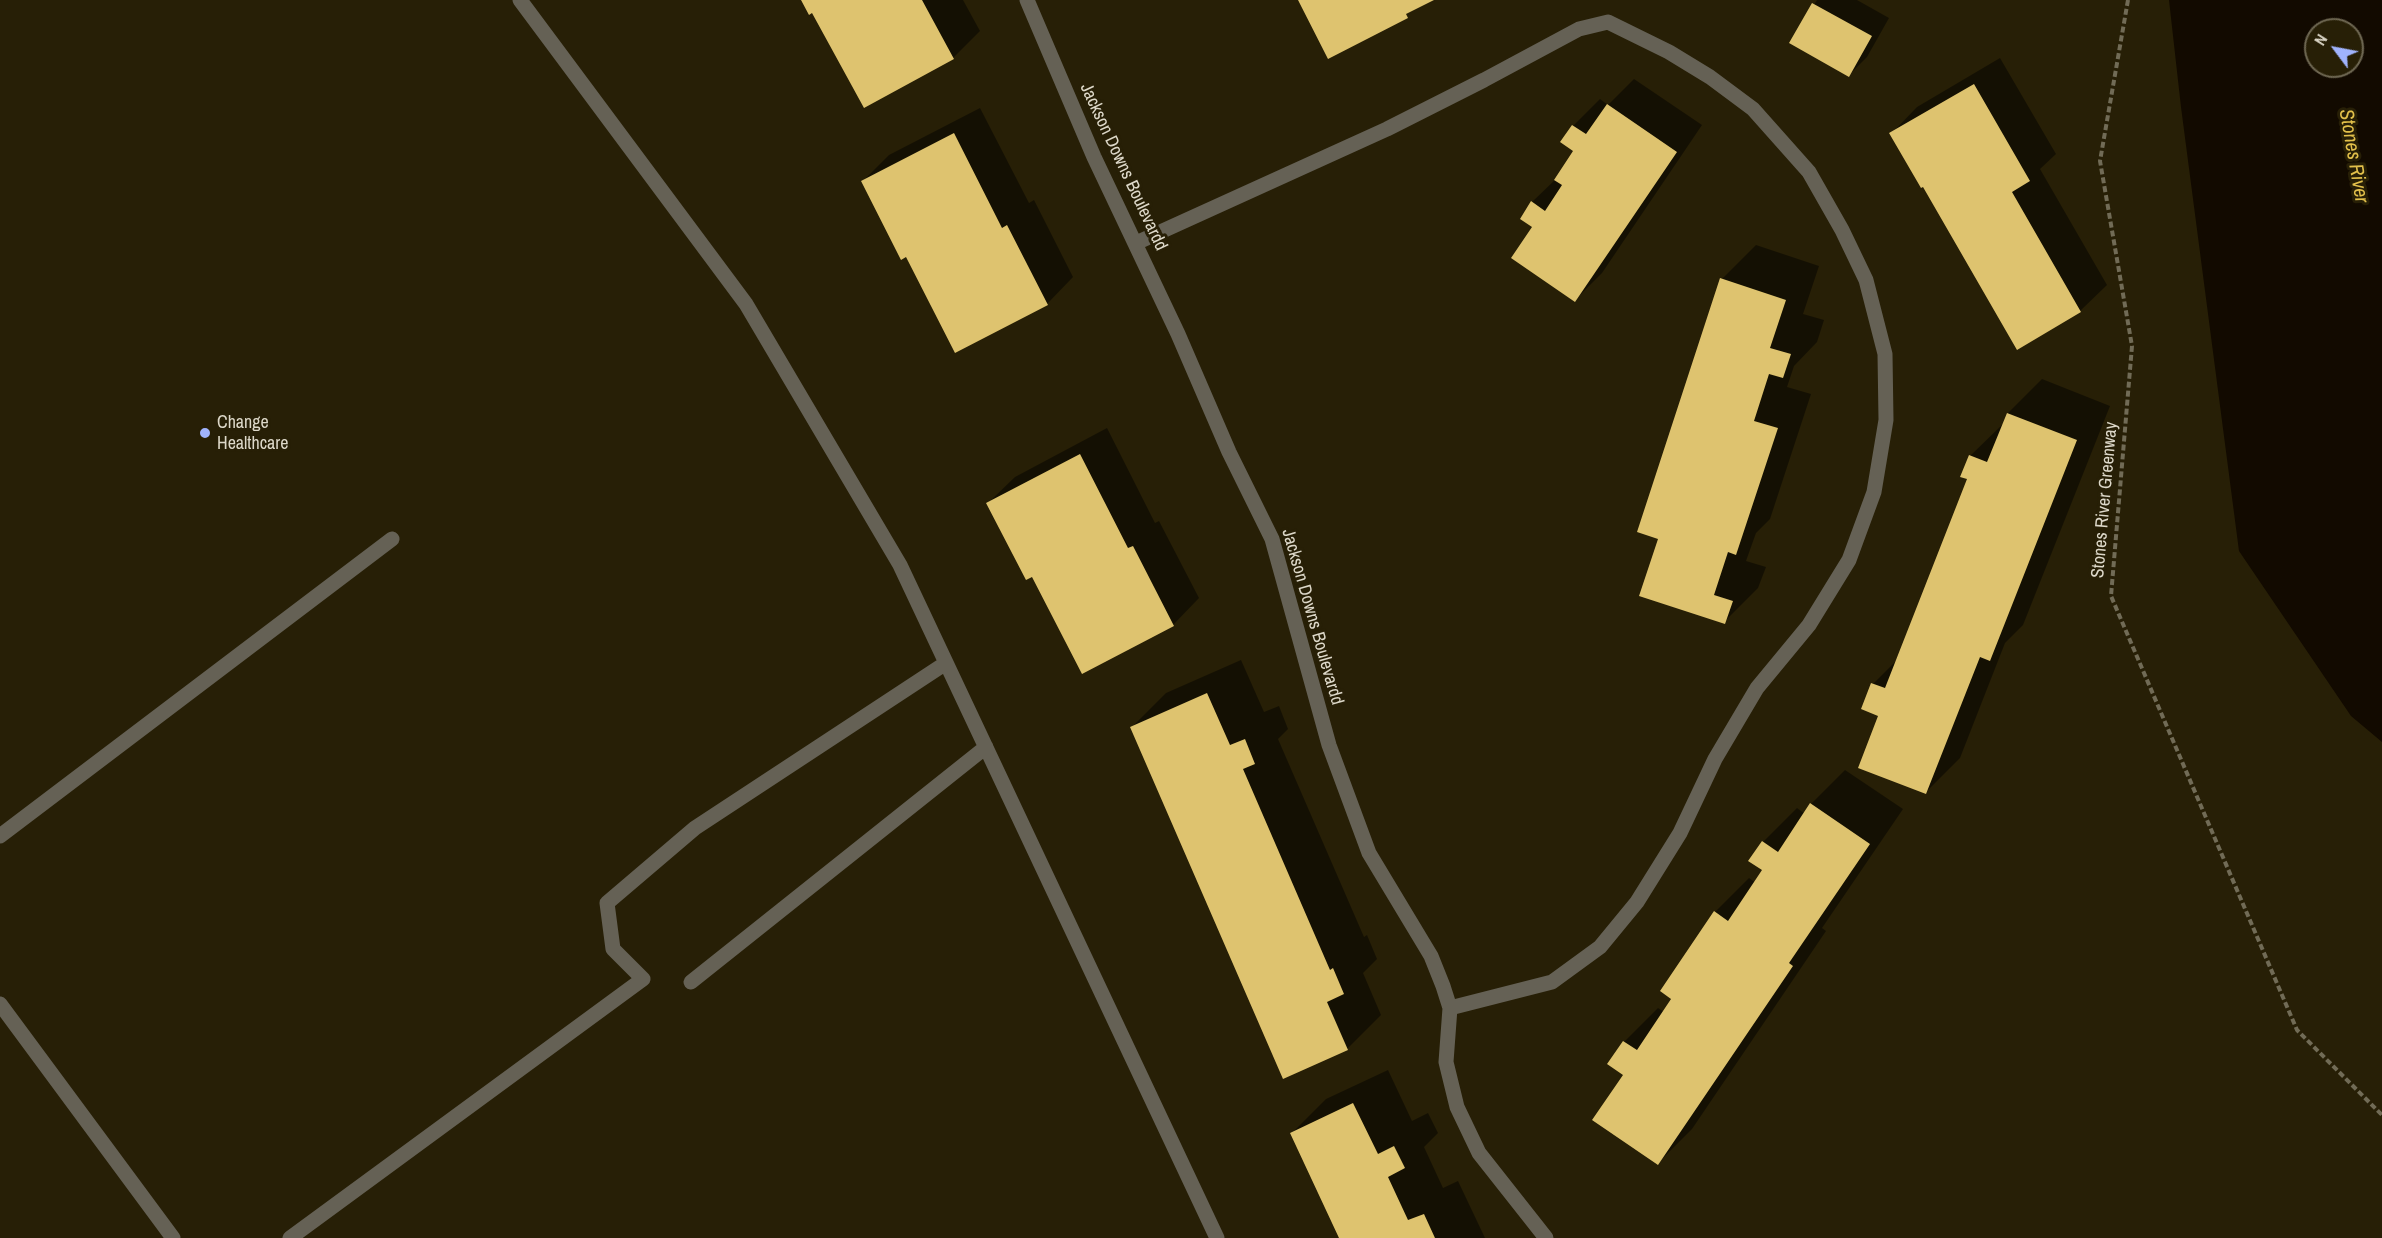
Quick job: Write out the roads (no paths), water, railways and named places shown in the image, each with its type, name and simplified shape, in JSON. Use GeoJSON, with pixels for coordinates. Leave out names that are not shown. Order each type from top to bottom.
{"type":"FeatureCollection","features":[{"type":"Feature","properties":{"kind":"street"},"geometry":{"type":"LineString","coordinates":[[520,0],[746,304],[900,565],[1217,1238]]}},
{"type":"Feature","properties":{"kind":"street","name":"Jackson Downs Boulevardd"},"geometry":{"type":"LineString","coordinates":[[1027,0],[1094,157],[1136,243],[1229,452],[1272,539],[1329,745],[1369,853],[1431,956],[1450,1008],[1446,1062],[1457,1107],[1479,1153],[1546,1238]]}},
{"type":"Feature","properties":{"kind":"street"},"geometry":{"type":"LineString","coordinates":[[1136,243],[1387,129],[1580,29],[1608,22],[1669,52],[1710,77],[1753,109],[1809,172],[1842,230],[1866,280],[1885,354],[1886,420],[1874,492],[1849,560],[1809,626],[1757,688],[1715,759],[1680,833],[1637,902],[1600,947],[1552,982],[1450,1008]]}},
{"type":"Feature","properties":{"kind":"street"},"geometry":{"type":"LineString","coordinates":[[0,836],[392,539]]}},
{"type":"Feature","properties":{"kind":"street"},"geometry":{"type":"LineString","coordinates":[[290,1238],[643,979],[613,949],[607,903],[695,828],[946,663]]}},
{"type":"Feature","properties":{"kind":"street"},"geometry":{"type":"LineString","coordinates":[[691,982],[986,747]]}},
{"type":"Feature","properties":{"kind":"street"},"geometry":{"type":"LineString","coordinates":[[0,1004],[172,1238]]}},
{"type":"Feature","properties":{"kind":"water","name":"Stones River"},"geometry":{"type":"Polygon","coordinates":[[[2169,0],[2382,0],[2382,742],[2351,716],[2239,551],[2169,0]]]}},
{"type":"Feature","properties":{"kind":"place","name":"Change Healthcare"},"geometry":{"type":"Point","coordinates":[205,433]}}]}
